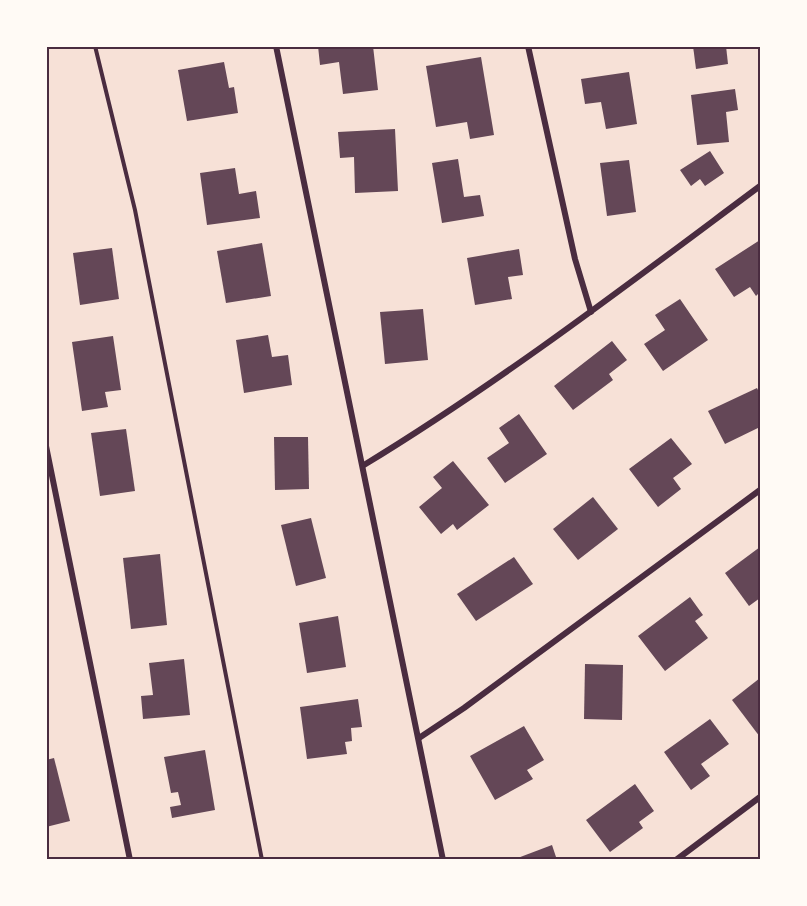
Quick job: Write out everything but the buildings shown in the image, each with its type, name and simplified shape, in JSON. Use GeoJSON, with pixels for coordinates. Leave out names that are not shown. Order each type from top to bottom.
{"type":"FeatureCollection","features":[{"type":"Feature","properties":{"kind":"street"},"geometry":{"type":"LineString","coordinates":[[276,46],[364,465],[443,860]]}},
{"type":"Feature","properties":{"kind":"street"},"geometry":{"type":"LineString","coordinates":[[528,46],[575,259],[591,312]]}},
{"type":"Feature","properties":{"kind":"street"},"geometry":{"type":"LineString","coordinates":[[364,465],[411,436],[591,312],[760,186]]}},
{"type":"Feature","properties":{"kind":"street"},"geometry":{"type":"LineString","coordinates":[[46,446],[130,860]]}},
{"type":"Feature","properties":{"kind":"street"},"geometry":{"type":"LineString","coordinates":[[419,738],[464,708],[760,490]]}},
{"type":"Feature","properties":{"kind":"street"},"geometry":{"type":"LineString","coordinates":[[676,860],[760,797]]}},
{"type":"Feature","properties":{"kind":"path"},"geometry":{"type":"LineString","coordinates":[[95,46],[135,210],[262,860]]}}]}
